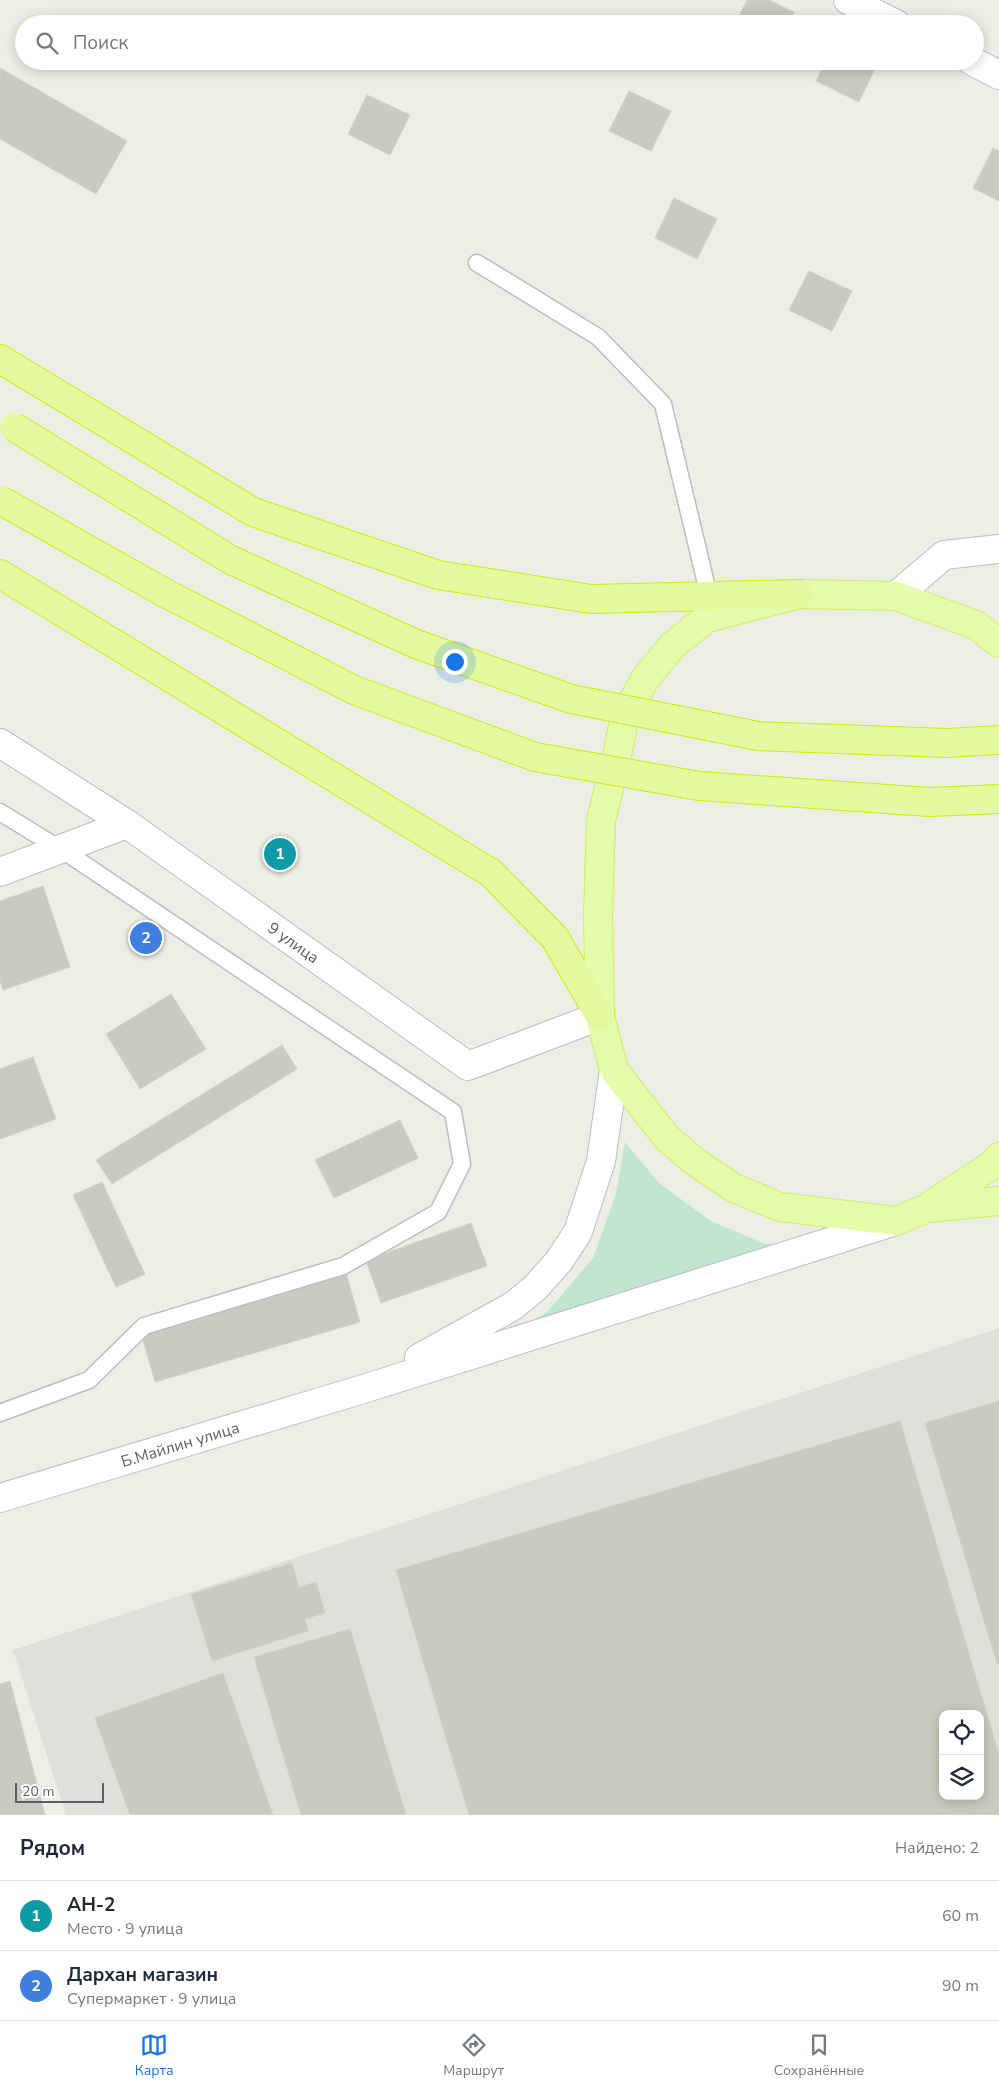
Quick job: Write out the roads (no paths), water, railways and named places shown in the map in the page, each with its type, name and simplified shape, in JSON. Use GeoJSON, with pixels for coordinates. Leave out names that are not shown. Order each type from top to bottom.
{"type":"FeatureCollection","features":[{"type":"Feature","properties":{"kind":"highway"},"geometry":{"type":"LineString","coordinates":[[0,359],[253,512],[438,574],[591,599],[800,594]]}},
{"type":"Feature","properties":{"kind":"highway"},"geometry":{"type":"LineString","coordinates":[[7,423],[230,560],[416,644],[571,699],[758,736],[948,743],[999,740]]}},
{"type":"Feature","properties":{"kind":"highway"},"geometry":{"type":"LineString","coordinates":[[0,500],[165,593],[354,690],[536,757],[699,786],[930,802],[999,799]]}},
{"type":"Feature","properties":{"kind":"highway"},"geometry":{"type":"LineString","coordinates":[[0,574],[492,873],[555,938],[600,1016]]}},
{"type":"Feature","properties":{"kind":"main road"},"geometry":{"type":"LineString","coordinates":[[999,643],[976,625],[896,596],[800,594],[707,618],[673,645],[645,679],[625,715],[601,821],[598,915],[600,1016],[614,1070],[667,1138],[694,1161],[734,1188],[780,1207],[896,1221],[925,1209],[992,1165],[999,1157]]}},
{"type":"Feature","properties":{"kind":"main road"},"geometry":{"type":"LineString","coordinates":[[925,1209],[999,1201]]}},
{"type":"Feature","properties":{"kind":"street"},"geometry":{"type":"LineString","coordinates":[[848,0],[878,15]]}},
{"type":"Feature","properties":{"kind":"street"},"geometry":{"type":"LineString","coordinates":[[984,67],[999,75]]}},
{"type":"Feature","properties":{"kind":"street"},"geometry":{"type":"LineString","coordinates":[[896,596],[944,555],[999,549]]}},
{"type":"Feature","properties":{"kind":"street","name":"9 улица"},"geometry":{"type":"LineString","coordinates":[[0,743],[127,824],[468,1066],[600,1016]]}},
{"type":"Feature","properties":{"kind":"street"},"geometry":{"type":"LineString","coordinates":[[0,872],[127,824]]}},
{"type":"Feature","properties":{"kind":"street"},"geometry":{"type":"LineString","coordinates":[[360,1390],[480,1326],[513,1306],[535,1288],[560,1261],[578,1232],[601,1161],[614,1070]]}},
{"type":"Feature","properties":{"kind":"street"},"geometry":{"type":"LineString","coordinates":[[360,1390],[896,1221]]}},
{"type":"Feature","properties":{"kind":"street","name":"Б.Майлин улица"},"geometry":{"type":"LineString","coordinates":[[0,1498],[360,1390]]}},
{"type":"Feature","properties":{"kind":"lane"},"geometry":{"type":"LineString","coordinates":[[477,263],[598,337],[663,404],[709,596]]}},
{"type":"Feature","properties":{"kind":"lane"},"geometry":{"type":"LineString","coordinates":[[0,812],[60,849],[453,1112],[462,1164],[438,1212],[342,1266],[144,1326],[89,1380],[0,1413]]}},
{"type":"Feature","properties":{"kind":"place","name":"АН-2"},"geometry":{"type":"Point","coordinates":[280,854]}},
{"type":"Feature","properties":{"kind":"place","name":"Дархан магазин"},"geometry":{"type":"Point","coordinates":[146,938]}}]}
